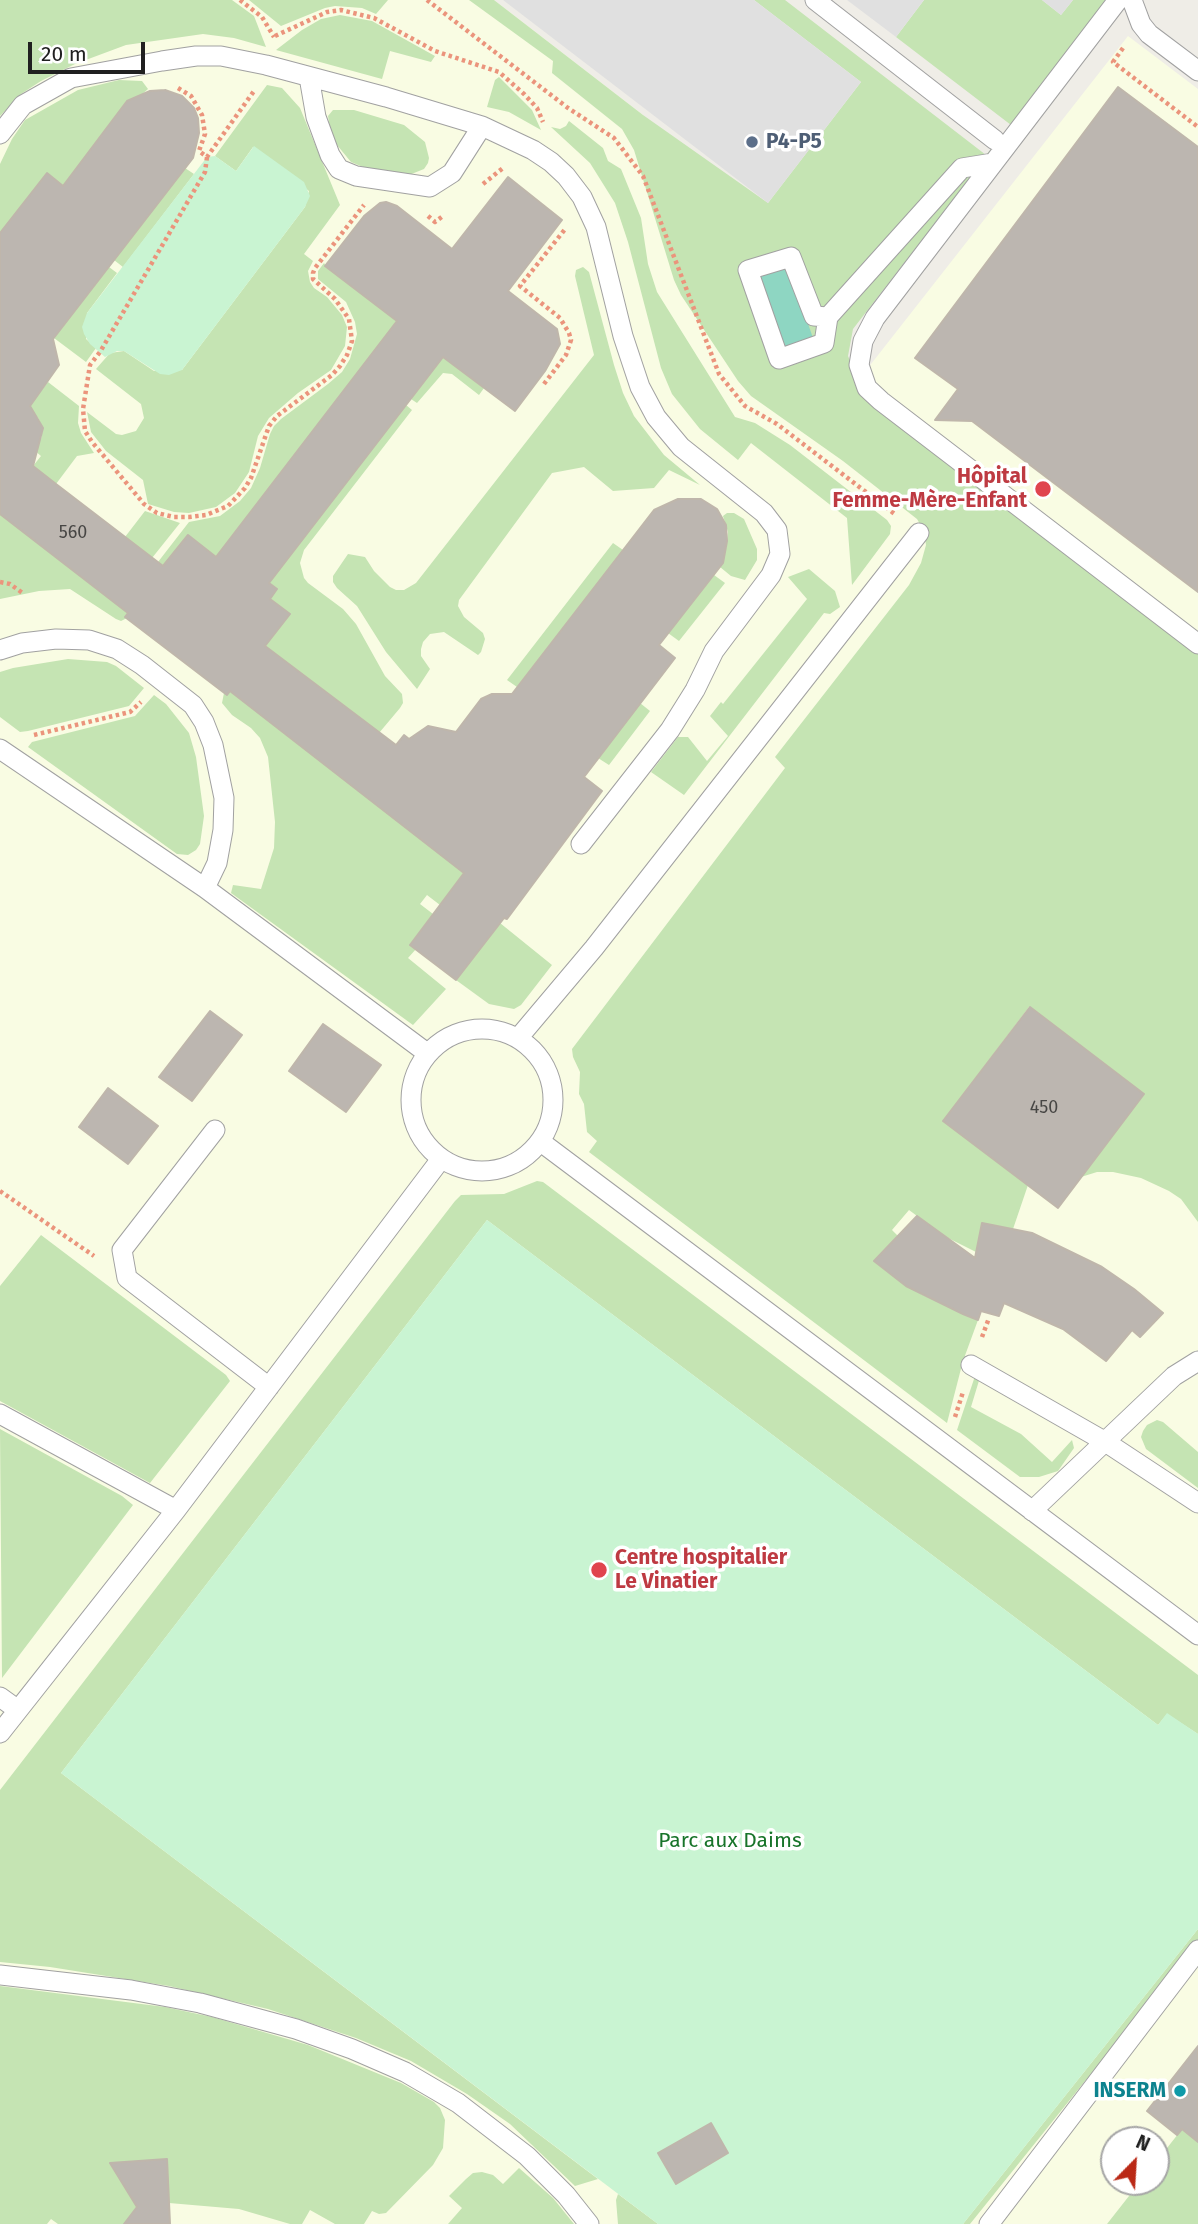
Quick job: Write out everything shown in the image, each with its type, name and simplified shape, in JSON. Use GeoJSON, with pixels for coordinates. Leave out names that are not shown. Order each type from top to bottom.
{"type":"FeatureCollection","features":[{"type":"Feature","properties":{"kind":"lane"},"geometry":{"type":"LineString","coordinates":[[815,0],[996,139]]}},
{"type":"Feature","properties":{"kind":"lane"},"geometry":{"type":"LineString","coordinates":[[1118,0],[875,318],[863,341],[859,365],[867,388],[1198,644]]}},
{"type":"Feature","properties":{"kind":"lane"},"geometry":{"type":"LineString","coordinates":[[1132,0],[1149,34],[1198,71]]}},
{"type":"Feature","properties":{"kind":"lane"},"geometry":{"type":"LineString","coordinates":[[0,134],[23,105],[71,78],[196,56],[221,56],[309,77],[482,126],[533,150],[551,162],[582,197],[596,227],[623,336],[640,387],[656,417],[681,447],[764,513],[777,530],[780,554],[771,575],[714,651],[695,690],[670,730],[581,844]]}},
{"type":"Feature","properties":{"kind":"lane"},"geometry":{"type":"LineString","coordinates":[[309,77],[316,117],[330,155],[339,169],[356,176],[430,187],[452,173],[482,126]]}},
{"type":"Feature","properties":{"kind":"lane"},"geometry":{"type":"LineString","coordinates":[[828,317],[814,316],[791,257],[748,270],[779,359],[824,343],[828,317],[962,168],[993,163]]}},
{"type":"Feature","properties":{"kind":"lane"},"geometry":{"type":"LineString","coordinates":[[519,1037],[594,948],[919,533]]}},
{"type":"Feature","properties":{"kind":"lane"},"geometry":{"type":"LineString","coordinates":[[0,650],[22,643],[56,639],[89,640],[117,649],[193,705],[214,745],[224,797],[219,852],[205,888]]}},
{"type":"Feature","properties":{"kind":"lane"},"geometry":{"type":"LineString","coordinates":[[6,754],[205,888],[427,1053]]}},
{"type":"Feature","properties":{"kind":"lane"},"geometry":{"type":"LineString","coordinates":[[487,1028],[519,1037],[541,1058],[553,1084],[553,1114],[541,1142],[521,1160],[495,1171],[467,1170],[441,1159],[420,1137],[410,1109],[413,1080],[427,1053],[454,1033],[487,1028]]}},
{"type":"Feature","properties":{"kind":"lane"},"geometry":{"type":"LineString","coordinates":[[215,1130],[122,1250],[127,1278],[269,1387]]}},
{"type":"Feature","properties":{"kind":"lane"},"geometry":{"type":"LineString","coordinates":[[541,1142],[1198,1635]]}},
{"type":"Feature","properties":{"kind":"lane"},"geometry":{"type":"LineString","coordinates":[[0,1733],[176,1510],[441,1159]]}},
{"type":"Feature","properties":{"kind":"lane"},"geometry":{"type":"LineString","coordinates":[[1032,1511],[1174,1376],[1198,1361]]}},
{"type":"Feature","properties":{"kind":"lane"},"geometry":{"type":"LineString","coordinates":[[971,1365],[1104,1441],[1198,1503]]}},
{"type":"Feature","properties":{"kind":"lane"},"geometry":{"type":"LineString","coordinates":[[0,1415],[176,1510]]}},
{"type":"Feature","properties":{"kind":"lane"},"geometry":{"type":"LineString","coordinates":[[0,1697],[18,1710]]}},
{"type":"Feature","properties":{"kind":"lane"},"geometry":{"type":"LineString","coordinates":[[989,2224],[1198,1950]]}},
{"type":"Feature","properties":{"kind":"lane"},"geometry":{"type":"LineString","coordinates":[[0,1975],[131,1990],[200,2003],[296,2029],[352,2049],[405,2072],[458,2103],[527,2156],[566,2195],[589,2224]]}},
{"type":"Feature","properties":{"kind":"path"},"geometry":{"type":"LineString","coordinates":[[240,0],[262,17],[275,36]]}},
{"type":"Feature","properties":{"kind":"path"},"geometry":{"type":"LineString","coordinates":[[427,0],[568,108],[614,138],[643,176],[719,374],[745,406],[777,424],[919,533]]}},
{"type":"Feature","properties":{"kind":"path"},"geometry":{"type":"LineString","coordinates":[[271,48],[275,36],[327,12],[341,10],[374,18],[435,51],[499,72],[537,108],[547,129]]}},
{"type":"Feature","properties":{"kind":"path"},"geometry":{"type":"LineString","coordinates":[[1142,24],[1113,62],[1198,127]]}},
{"type":"Feature","properties":{"kind":"path"},"geometry":{"type":"LineString","coordinates":[[260,82],[207,158],[205,172],[90,365],[83,409],[85,431],[144,504],[157,513],[174,517],[206,515],[237,498],[251,478],[268,426],[277,416],[332,375],[347,355],[352,341],[349,319],[335,299],[313,279],[313,273],[369,199]]}},
{"type":"Feature","properties":{"kind":"path"},"geometry":{"type":"LineString","coordinates":[[173,86],[191,96],[197,105],[205,124],[205,134],[199,151],[207,158]]}},
{"type":"Feature","properties":{"kind":"path"},"geometry":{"type":"LineString","coordinates":[[478,188],[510,162]]}},
{"type":"Feature","properties":{"kind":"path"},"geometry":{"type":"LineString","coordinates":[[426,215],[435,222],[446,214]]}},
{"type":"Feature","properties":{"kind":"path"},"geometry":{"type":"LineString","coordinates":[[544,384],[566,355],[571,340],[560,318],[520,286],[569,224]]}},
{"type":"Feature","properties":{"kind":"path"},"geometry":{"type":"LineString","coordinates":[[0,582],[10,584],[24,594]]}},
{"type":"Feature","properties":{"kind":"path"},"geometry":{"type":"LineString","coordinates":[[6,754],[35,735],[130,712],[142,700]]}},
{"type":"Feature","properties":{"kind":"path"},"geometry":{"type":"LineString","coordinates":[[0,1191],[127,1278]]}},
{"type":"Feature","properties":{"kind":"shaded area","name":"Centre hospitalier Le Vinatier"},"geometry":{"type":"Polygon","coordinates":[[[0,0],[494,0],[643,115],[817,433],[1128,36],[1198,89],[1198,2224],[0,2224],[0,0]]]}},
{"type":"Feature","properties":{"kind":"shaded area","name":"P4-P5"},"geometry":{"type":"Polygon","coordinates":[[[503,0],[754,0],[861,82],[768,203],[503,0]]]}},
{"type":"Feature","properties":{"kind":"shaded area"},"geometry":{"type":"Polygon","coordinates":[[[847,0],[924,0],[896,37],[847,0]]]}},
{"type":"Feature","properties":{"kind":"shaded area"},"geometry":{"type":"Polygon","coordinates":[[[1042,0],[1073,0],[1061,15],[1042,0]]]}},
{"type":"Feature","properties":{"kind":"green space"},"geometry":{"type":"Polygon","coordinates":[[[0,0],[232,0],[254,16],[266,47],[234,38],[203,34],[126,45],[75,64],[41,81],[21,94],[0,116],[0,0]]]}},
{"type":"Feature","properties":{"kind":"green space"},"geometry":{"type":"Polygon","coordinates":[[[249,0],[388,0],[376,14],[362,8],[335,6],[281,26],[249,0]]]}},
{"type":"Feature","properties":{"kind":"green space"},"geometry":{"type":"Polygon","coordinates":[[[469,0],[494,0],[643,115],[768,203],[861,82],[754,0],[785,0],[986,155],[1011,125],[896,37],[924,0],[1042,0],[1061,15],[1073,0],[1108,0],[853,329],[848,356],[861,386],[1198,646],[1198,1222],[1181,1199],[1141,1178],[1113,1172],[1097,1172],[1081,1177],[1144,1094],[1029,1007],[943,1121],[1028,1185],[1013,1229],[976,1252],[944,1236],[909,1210],[892,1230],[898,1236],[874,1261],[921,1294],[978,1320],[963,1361],[947,1423],[589,1152],[597,1141],[587,1132],[584,1104],[579,1094],[580,1072],[572,1049],[785,768],[775,757],[909,585],[921,563],[926,545],[924,531],[917,519],[843,461],[751,396],[738,381],[681,295],[674,280],[634,150],[622,129],[552,73],[553,61],[469,0]]]}},
{"type":"Feature","properties":{"kind":"green space"},"geometry":{"type":"Polygon","coordinates":[[[340,15],[372,21],[435,56],[431,62],[390,51],[382,79],[276,50],[321,19],[340,15]]]}},
{"type":"Feature","properties":{"kind":"green space"},"geometry":{"type":"Polygon","coordinates":[[[499,77],[532,110],[541,130],[509,112],[487,107],[495,80],[499,77]]]}},
{"type":"Feature","properties":{"kind":"green space"},"geometry":{"type":"Polygon","coordinates":[[[119,80],[142,81],[148,89],[131,104],[127,101],[63,186],[48,174],[0,233],[0,164],[25,120],[78,90],[119,80]]]}},
{"type":"Feature","properties":{"kind":"green space"},"geometry":{"type":"Polygon","coordinates":[[[267,85],[282,88],[300,108],[340,205],[304,254],[313,261],[308,271],[310,282],[342,315],[347,327],[345,346],[331,370],[269,418],[258,436],[249,472],[235,493],[216,507],[189,513],[174,512],[148,504],[143,480],[106,451],[91,432],[87,412],[116,434],[122,435],[136,431],[144,418],[141,404],[96,369],[110,353],[124,351],[154,371],[182,370],[305,207],[309,191],[253,147],[236,171],[215,156],[267,85]]]}},
{"type":"Feature","properties":{"kind":"green space"},"geometry":{"type":"Polygon","coordinates":[[[333,110],[354,110],[404,125],[425,142],[428,163],[424,169],[409,175],[368,169],[351,162],[337,145],[330,129],[328,116],[333,110]]]}},
{"type":"Feature","properties":{"kind":"green space"},"geometry":{"type":"Polygon","coordinates":[[[569,121],[603,148],[608,161],[621,169],[641,218],[648,264],[657,292],[735,417],[755,423],[790,445],[887,520],[891,526],[890,534],[852,585],[847,518],[751,443],[738,460],[700,429],[672,394],[661,368],[615,203],[590,163],[551,127],[560,129],[569,121]]]}},
{"type":"Feature","properties":{"kind":"green space"},"geometry":{"type":"Polygon","coordinates":[[[254,146],[304,182],[310,196],[305,207],[182,370],[169,375],[160,374],[124,351],[117,351],[105,357],[90,344],[84,334],[82,327],[87,313],[207,157],[215,156],[236,171],[254,146]]]}},
{"type":"Feature","properties":{"kind":"green space"},"geometry":{"type":"Polygon","coordinates":[[[185,168],[194,174],[123,267],[114,260],[185,168]]]}},
{"type":"Feature","properties":{"kind":"green space"},"geometry":{"type":"Polygon","coordinates":[[[324,263],[397,321],[216,557],[188,536],[163,566],[158,562],[189,522],[220,516],[240,501],[251,488],[274,426],[342,372],[350,359],[357,334],[355,322],[346,302],[318,279],[318,271],[324,263]]]}},
{"type":"Feature","properties":{"kind":"green space"},"geometry":{"type":"Polygon","coordinates":[[[788,266],[813,338],[783,348],[759,276],[788,266]]]}},
{"type":"Feature","properties":{"kind":"green space"},"geometry":{"type":"Polygon","coordinates":[[[109,267],[117,273],[87,313],[86,339],[96,348],[86,362],[54,338],[109,267]]]}},
{"type":"Feature","properties":{"kind":"green space"},"geometry":{"type":"Polygon","coordinates":[[[583,267],[589,272],[614,365],[634,416],[664,455],[700,485],[669,470],[654,488],[613,491],[584,467],[552,473],[459,600],[458,606],[464,617],[483,633],[485,639],[481,652],[478,655],[444,632],[430,634],[423,642],[421,656],[430,669],[417,689],[386,652],[357,606],[337,588],[333,576],[348,554],[365,557],[374,571],[396,590],[404,590],[416,583],[594,355],[575,276],[576,270],[583,267]]]}},
{"type":"Feature","properties":{"kind":"green space"},"geometry":{"type":"Polygon","coordinates":[[[443,357],[484,388],[479,395],[452,374],[443,373],[417,403],[411,399],[443,357]]]}},
{"type":"Feature","properties":{"kind":"green space"},"geometry":{"type":"Polygon","coordinates":[[[48,382],[79,406],[78,423],[81,433],[94,453],[77,456],[56,484],[33,466],[41,456],[33,449],[41,439],[43,428],[38,418],[27,409],[48,382]]]}},
{"type":"Feature","properties":{"kind":"green space"},"geometry":{"type":"Polygon","coordinates":[[[406,405],[412,410],[304,550],[300,563],[308,583],[343,609],[356,624],[385,676],[402,694],[403,703],[379,733],[265,646],[270,599],[277,589],[269,583],[406,405]]]}},
{"type":"Feature","properties":{"kind":"green space"},"geometry":{"type":"Polygon","coordinates":[[[145,511],[180,523],[152,558],[125,537],[145,511]]]}},
{"type":"Feature","properties":{"kind":"green space"},"geometry":{"type":"Polygon","coordinates":[[[734,513],[744,519],[757,549],[757,560],[745,580],[731,576],[720,567],[724,562],[720,558],[726,549],[728,532],[723,516],[734,513]]]}},
{"type":"Feature","properties":{"kind":"green space"},"geometry":{"type":"Polygon","coordinates":[[[0,514],[128,613],[127,618],[121,621],[116,619],[70,589],[39,591],[0,599],[0,514]]]}},
{"type":"Feature","properties":{"kind":"green space"},"geometry":{"type":"Polygon","coordinates":[[[613,543],[623,550],[517,687],[507,680],[613,543]]]}},
{"type":"Feature","properties":{"kind":"green space"},"geometry":{"type":"Polygon","coordinates":[[[809,569],[835,591],[840,607],[830,614],[824,613],[684,795],[651,772],[678,737],[688,737],[707,761],[728,736],[710,716],[721,702],[723,704],[807,599],[788,577],[809,569]]]}},
{"type":"Feature","properties":{"kind":"green space"},"geometry":{"type":"Polygon","coordinates":[[[714,575],[725,583],[679,641],[668,633],[714,575]]]}},
{"type":"Feature","properties":{"kind":"green space"},"geometry":{"type":"Polygon","coordinates":[[[68,659],[107,662],[144,688],[129,706],[28,731],[20,732],[0,717],[0,672],[68,659]]]}},
{"type":"Feature","properties":{"kind":"green space"},"geometry":{"type":"Polygon","coordinates":[[[230,691],[464,873],[440,905],[427,895],[420,904],[433,914],[410,945],[416,949],[408,958],[446,989],[413,1025],[231,893],[233,885],[261,889],[274,848],[275,822],[268,757],[260,738],[222,703],[224,693],[230,691]]]}},
{"type":"Feature","properties":{"kind":"green space"},"geometry":{"type":"Polygon","coordinates":[[[154,695],[166,704],[189,733],[196,757],[204,816],[200,844],[188,855],[177,854],[28,747],[32,742],[135,716],[154,695]]]}},
{"type":"Feature","properties":{"kind":"green space"},"geometry":{"type":"Polygon","coordinates":[[[640,703],[650,711],[609,765],[598,758],[640,703]]]}},
{"type":"Feature","properties":{"kind":"green space"},"geometry":{"type":"Polygon","coordinates":[[[500,923],[552,965],[521,1005],[514,1009],[489,1004],[456,980],[500,923]]]}},
{"type":"Feature","properties":{"kind":"green space"},"geometry":{"type":"Polygon","coordinates":[[[537,1181],[543,1182],[1198,1675],[1198,1734],[1167,1714],[1158,1725],[487,1220],[61,1773],[598,2179],[575,2186],[510,2124],[467,2094],[411,2061],[356,2038],[268,2009],[169,1986],[0,1962],[0,1790],[455,1201],[461,1195],[504,1194],[537,1181]]]}},
{"type":"Feature","properties":{"kind":"green space","name":"Parc aux Daims"},"geometry":{"type":"Polygon","coordinates":[[[487,1220],[1158,1725],[1167,1713],[1198,1734],[1198,1929],[963,2224],[658,2224],[61,1773],[487,1220]]]}},
{"type":"Feature","properties":{"kind":"green space"},"geometry":{"type":"Polygon","coordinates":[[[41,1235],[226,1375],[230,1381],[150,1483],[0,1401],[0,1286],[41,1235]]]}},
{"type":"Feature","properties":{"kind":"green space"},"geometry":{"type":"Polygon","coordinates":[[[976,1373],[981,1374],[971,1407],[1021,1434],[1052,1462],[1072,1440],[1074,1448],[1058,1471],[1039,1477],[1020,1477],[957,1430],[976,1373]]]}},
{"type":"Feature","properties":{"kind":"green space"},"geometry":{"type":"Polygon","coordinates":[[[1157,1420],[1163,1422],[1198,1452],[1198,1488],[1146,1449],[1141,1437],[1143,1431],[1147,1425],[1157,1420]]]}},
{"type":"Feature","properties":{"kind":"green space"},"geometry":{"type":"Polygon","coordinates":[[[0,1429],[122,1496],[133,1505],[2,1678],[0,1429]]]}},
{"type":"Feature","properties":{"kind":"green space"},"geometry":{"type":"Polygon","coordinates":[[[1198,1929],[1198,1942],[1105,2062],[1085,2081],[970,2224],[963,2224],[1198,1929]]]}},
{"type":"Feature","properties":{"kind":"green space"},"geometry":{"type":"Polygon","coordinates":[[[0,1986],[165,2007],[212,2017],[308,2045],[401,2083],[434,2102],[445,2120],[443,2148],[433,2165],[386,2213],[372,2211],[364,2224],[335,2224],[310,2210],[302,2224],[290,2224],[239,2209],[169,2203],[167,2159],[110,2163],[137,2207],[124,2224],[58,2224],[51,2219],[47,2224],[0,2224],[0,1986]]]}},
{"type":"Feature","properties":{"kind":"green space"},"geometry":{"type":"Polygon","coordinates":[[[1182,2129],[1198,2142],[1198,2224],[1107,2224],[1129,2196],[1170,2196],[1170,2144],[1182,2129]]]}},
{"type":"Feature","properties":{"kind":"green space"},"geometry":{"type":"Polygon","coordinates":[[[519,2168],[553,2198],[574,2224],[448,2224],[462,2208],[449,2196],[473,2173],[493,2175],[503,2184],[519,2168]]]}},
{"type":"Feature","properties":{"kind":"green space"},"geometry":{"type":"Polygon","coordinates":[[[618,2194],[658,2224],[618,2224],[618,2194]]]}},
{"type":"Feature","properties":{"kind":"building"},"geometry":{"type":"Polygon","coordinates":[[[1118,87],[1198,147],[1198,592],[972,421],[935,420],[958,389],[915,358],[1118,87]]]}},
{"type":"Feature","properties":{"kind":"building"},"geometry":{"type":"Polygon","coordinates":[[[165,90],[182,96],[194,108],[199,133],[193,158],[53,339],[59,365],[30,406],[43,428],[33,466],[56,484],[163,566],[188,535],[216,557],[397,321],[325,266],[364,216],[380,203],[386,202],[397,206],[452,249],[508,177],[562,220],[508,291],[557,329],[560,344],[545,371],[515,411],[443,357],[269,583],[277,589],[270,599],[290,614],[265,646],[396,745],[404,735],[409,739],[428,726],[456,732],[481,699],[492,694],[512,694],[654,510],[678,499],[701,499],[717,509],[726,525],[727,541],[723,563],[659,645],[675,658],[584,777],[602,791],[507,919],[504,918],[456,980],[410,945],[464,873],[230,691],[227,695],[125,617],[128,613],[0,514],[0,233],[47,173],[63,186],[127,101],[150,91],[165,90]]]}},
{"type":"Feature","properties":{"kind":"building"},"geometry":{"type":"Polygon","coordinates":[[[1030,1007],[1144,1094],[1058,1208],[943,1121],[1030,1007]]]}},
{"type":"Feature","properties":{"kind":"building"},"geometry":{"type":"Polygon","coordinates":[[[210,1011],[242,1035],[192,1101],[159,1077],[210,1011]]]}},
{"type":"Feature","properties":{"kind":"building"},"geometry":{"type":"Polygon","coordinates":[[[323,1024],[381,1065],[346,1112],[289,1071],[323,1024]]]}},
{"type":"Feature","properties":{"kind":"building"},"geometry":{"type":"Polygon","coordinates":[[[108,1088],[158,1126],[128,1164],[79,1127],[108,1088]]]}},
{"type":"Feature","properties":{"kind":"building"},"geometry":{"type":"Polygon","coordinates":[[[917,1216],[975,1258],[982,1223],[1032,1233],[1102,1267],[1163,1313],[1140,1337],[1132,1330],[1106,1361],[1063,1329],[1004,1303],[999,1316],[981,1311],[978,1320],[906,1286],[874,1261],[917,1216]]]}},
{"type":"Feature","properties":{"kind":"building","name":"INSERM"},"geometry":{"type":"Polygon","coordinates":[[[1198,2046],[1198,2142],[1182,2129],[1177,2135],[1170,2126],[1166,2126],[1147,2111],[1198,2046]]]}},
{"type":"Feature","properties":{"kind":"building"},"geometry":{"type":"Polygon","coordinates":[[[711,2123],[728,2153],[676,2184],[658,2153],[711,2123]]]}},
{"type":"Feature","properties":{"kind":"building"},"geometry":{"type":"Polygon","coordinates":[[[167,2159],[170,2224],[124,2224],[137,2207],[110,2163],[167,2159]]]}},
{"type":"Feature","properties":{"kind":"place","name":"P4-P5"},"geometry":{"type":"Point","coordinates":[752,142]}},
{"type":"Feature","properties":{"kind":"place","name":"Hôpital Femme-Mère-Enfant"},"geometry":{"type":"Point","coordinates":[1043,489]}},
{"type":"Feature","properties":{"kind":"place","name":"Centre hospitalier Le Vinatier"},"geometry":{"type":"Point","coordinates":[599,1570]}},
{"type":"Feature","properties":{"kind":"place","name":"INSERM"},"geometry":{"type":"Point","coordinates":[1180,2091]}}]}
